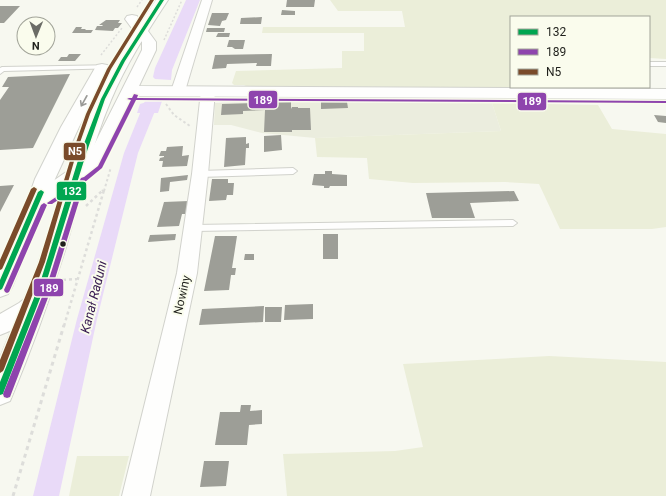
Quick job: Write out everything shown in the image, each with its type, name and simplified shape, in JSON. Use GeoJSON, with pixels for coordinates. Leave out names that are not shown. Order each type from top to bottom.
{"type":"FeatureCollection","features":[{"type":"Feature","properties":{"kind":"main road"},"geometry":{"type":"LineString","coordinates":[[0,287],[70,127],[111,67],[137,25],[147,0]]}},
{"type":"Feature","properties":{"kind":"main road"},"geometry":{"type":"LineString","coordinates":[[137,25],[162,0]]}},
{"type":"Feature","properties":{"kind":"main road"},"geometry":{"type":"LineString","coordinates":[[37,202],[89,166],[98,156],[150,46],[137,25]]}},
{"type":"Feature","properties":{"kind":"main road"},"geometry":{"type":"LineString","coordinates":[[3,371],[35,302],[55,247],[87,136],[103,97],[111,67]]}},
{"type":"Feature","properties":{"kind":"main road"},"geometry":{"type":"LineString","coordinates":[[129,91],[172,95],[208,91],[644,91],[666,94]]}},
{"type":"Feature","properties":{"kind":"street"},"geometry":{"type":"LineString","coordinates":[[172,95],[207,0]]}},
{"type":"Feature","properties":{"kind":"street","name":"Nowiny"},"geometry":{"type":"LineString","coordinates":[[136,496],[187,273],[194,228],[208,91]]}},
{"type":"Feature","properties":{"kind":"street"},"geometry":{"type":"LineString","coordinates":[[0,325],[26,310],[35,302]]}},
{"type":"Feature","properties":{"kind":"lane"},"geometry":{"type":"LineString","coordinates":[[650,64],[666,64]]}},
{"type":"Feature","properties":{"kind":"lane"},"geometry":{"type":"LineString","coordinates":[[0,72],[2,69],[9,68],[111,67]]}},
{"type":"Feature","properties":{"kind":"lane"},"geometry":{"type":"LineString","coordinates":[[200,174],[293,171]]}},
{"type":"Feature","properties":{"kind":"lane"},"geometry":{"type":"LineString","coordinates":[[194,228],[513,223]]}},
{"type":"Feature","properties":{"kind":"path"},"geometry":{"type":"LineString","coordinates":[[172,95],[166,105],[174,115],[191,127]]}},
{"type":"Feature","properties":{"kind":"path"},"geometry":{"type":"LineString","coordinates":[[13,496],[76,280],[112,165]]}},
{"type":"Feature","properties":{"kind":"path"},"geometry":{"type":"LineString","coordinates":[[85,207],[104,190]]}},
{"type":"Feature","properties":{"kind":"shaded area"},"geometry":{"type":"Polygon","coordinates":[[[186,0],[200,0],[172,70],[171,80],[155,79],[153,77],[155,68],[186,0]]]}},
{"type":"Feature","properties":{"kind":"shaded area"},"geometry":{"type":"Polygon","coordinates":[[[150,101],[162,101],[158,113],[137,113],[140,104],[150,101]]]}},
{"type":"Feature","properties":{"kind":"shaded area"},"geometry":{"type":"Polygon","coordinates":[[[292,101],[492,103],[501,131],[315,138],[262,133],[231,125],[214,125],[215,103],[292,101]]]}},
{"type":"Feature","properties":{"kind":"green space"},"geometry":{"type":"Polygon","coordinates":[[[330,0],[666,0],[666,59],[650,58],[650,16],[510,16],[510,87],[246,86],[234,85],[232,83],[236,71],[342,68],[342,51],[364,51],[364,33],[262,33],[263,27],[405,27],[402,11],[338,11],[330,0]]]}},
{"type":"Feature","properties":{"kind":"green space"},"geometry":{"type":"Polygon","coordinates":[[[492,103],[598,105],[612,129],[666,134],[666,227],[652,229],[560,229],[539,184],[505,182],[413,183],[369,179],[367,158],[317,157],[315,138],[501,131],[492,103]]]}},
{"type":"Feature","properties":{"kind":"green space"},"geometry":{"type":"Polygon","coordinates":[[[549,356],[666,362],[666,496],[287,496],[283,454],[395,451],[423,447],[403,364],[549,356]]]}},
{"type":"Feature","properties":{"kind":"green space"},"geometry":{"type":"Polygon","coordinates":[[[77,456],[129,456],[119,496],[69,496],[77,456]]]}},
{"type":"Feature","properties":{"kind":"building"},"geometry":{"type":"Polygon","coordinates":[[[287,0],[315,0],[314,7],[286,7],[287,0]]]}},
{"type":"Feature","properties":{"kind":"building"},"geometry":{"type":"Polygon","coordinates":[[[0,6],[20,6],[4,23],[0,23],[0,6]]]}},
{"type":"Feature","properties":{"kind":"building"},"geometry":{"type":"Polygon","coordinates":[[[282,10],[295,11],[295,15],[281,15],[282,10]]]}},
{"type":"Feature","properties":{"kind":"building"},"geometry":{"type":"Polygon","coordinates":[[[212,13],[229,13],[226,20],[222,21],[220,26],[208,25],[212,13]]]}},
{"type":"Feature","properties":{"kind":"building"},"geometry":{"type":"Polygon","coordinates":[[[262,17],[261,24],[240,24],[241,18],[262,17]]]}},
{"type":"Feature","properties":{"kind":"building"},"geometry":{"type":"Polygon","coordinates":[[[106,20],[120,20],[118,23],[122,23],[113,31],[95,30],[97,26],[102,26],[103,25],[99,25],[106,20]]]}},
{"type":"Feature","properties":{"kind":"building"},"geometry":{"type":"Polygon","coordinates":[[[76,27],[82,27],[81,29],[86,29],[85,30],[93,30],[91,33],[72,33],[76,27]]]}},
{"type":"Feature","properties":{"kind":"building"},"geometry":{"type":"Polygon","coordinates":[[[207,28],[225,28],[224,32],[206,32],[207,28]]]}},
{"type":"Feature","properties":{"kind":"building"},"geometry":{"type":"Polygon","coordinates":[[[218,33],[230,33],[229,37],[216,37],[218,33]]]}},
{"type":"Feature","properties":{"kind":"building"},"geometry":{"type":"Polygon","coordinates":[[[229,40],[245,40],[243,49],[227,47],[229,40]]]}},
{"type":"Feature","properties":{"kind":"building"},"geometry":{"type":"Polygon","coordinates":[[[69,54],[81,54],[75,61],[58,61],[61,57],[67,57],[69,54]]]}},
{"type":"Feature","properties":{"kind":"building"},"geometry":{"type":"Polygon","coordinates":[[[272,54],[271,66],[256,66],[257,63],[227,64],[226,68],[212,69],[215,55],[272,54]]]}},
{"type":"Feature","properties":{"kind":"building"},"geometry":{"type":"Polygon","coordinates":[[[70,74],[33,148],[0,150],[0,100],[9,87],[2,87],[8,77],[70,74]]]}},
{"type":"Feature","properties":{"kind":"building"},"geometry":{"type":"Polygon","coordinates":[[[291,102],[291,109],[292,107],[310,108],[311,130],[264,132],[265,110],[243,111],[243,114],[221,115],[222,104],[291,102]]]}},
{"type":"Feature","properties":{"kind":"building"},"geometry":{"type":"Polygon","coordinates":[[[321,102],[347,102],[348,108],[321,109],[321,102]]]}},
{"type":"Feature","properties":{"kind":"building"},"geometry":{"type":"Polygon","coordinates":[[[654,115],[666,116],[666,123],[658,122],[654,115]]]}},
{"type":"Feature","properties":{"kind":"building"},"geometry":{"type":"Polygon","coordinates":[[[281,135],[282,150],[264,152],[264,136],[281,135]]]}},
{"type":"Feature","properties":{"kind":"building"},"geometry":{"type":"Polygon","coordinates":[[[246,137],[246,144],[249,143],[249,148],[246,148],[245,165],[224,167],[226,138],[246,137]]]}},
{"type":"Feature","properties":{"kind":"building"},"geometry":{"type":"Polygon","coordinates":[[[183,146],[182,156],[189,155],[187,166],[162,167],[163,161],[159,161],[160,158],[164,156],[159,156],[161,151],[166,151],[167,147],[183,146]]]}},
{"type":"Feature","properties":{"kind":"building"},"geometry":{"type":"Polygon","coordinates":[[[325,171],[332,171],[332,174],[347,175],[347,186],[330,186],[329,188],[324,188],[324,186],[312,185],[314,174],[325,174],[325,171]]]}},
{"type":"Feature","properties":{"kind":"building"},"geometry":{"type":"Polygon","coordinates":[[[188,175],[187,180],[170,182],[169,191],[160,192],[161,178],[188,175]]]}},
{"type":"Feature","properties":{"kind":"building"},"geometry":{"type":"Polygon","coordinates":[[[212,179],[228,179],[228,183],[234,183],[233,195],[227,195],[226,200],[209,201],[212,179]]]}},
{"type":"Feature","properties":{"kind":"building"},"geometry":{"type":"Polygon","coordinates":[[[14,185],[0,212],[0,186],[14,185]]]}},
{"type":"Feature","properties":{"kind":"building"},"geometry":{"type":"Polygon","coordinates":[[[514,191],[519,201],[470,203],[475,218],[432,218],[426,193],[514,191]]]}},
{"type":"Feature","properties":{"kind":"building"},"geometry":{"type":"Polygon","coordinates":[[[189,201],[186,214],[182,214],[179,226],[157,227],[164,202],[189,201]]]}},
{"type":"Feature","properties":{"kind":"building"},"geometry":{"type":"Polygon","coordinates":[[[176,234],[175,240],[148,242],[150,235],[176,234]]]}},
{"type":"Feature","properties":{"kind":"building"},"geometry":{"type":"Polygon","coordinates":[[[323,234],[338,234],[338,259],[323,259],[323,234]]]}},
{"type":"Feature","properties":{"kind":"building"},"geometry":{"type":"Polygon","coordinates":[[[215,236],[237,236],[232,268],[236,268],[235,275],[231,275],[229,290],[204,291],[215,236]]]}},
{"type":"Feature","properties":{"kind":"building"},"geometry":{"type":"Polygon","coordinates":[[[245,254],[254,254],[254,260],[244,260],[245,254]]]}},
{"type":"Feature","properties":{"kind":"building"},"geometry":{"type":"Polygon","coordinates":[[[313,304],[313,319],[284,320],[285,305],[313,304]]]}},
{"type":"Feature","properties":{"kind":"building"},"geometry":{"type":"Polygon","coordinates":[[[264,306],[263,322],[199,325],[202,309],[264,306]]]}},
{"type":"Feature","properties":{"kind":"building"},"geometry":{"type":"Polygon","coordinates":[[[265,307],[282,307],[281,322],[265,322],[265,307]]]}},
{"type":"Feature","properties":{"kind":"building"},"geometry":{"type":"Polygon","coordinates":[[[241,405],[251,405],[250,411],[262,410],[262,424],[249,425],[247,445],[215,445],[220,412],[240,412],[241,405]]]}},
{"type":"Feature","properties":{"kind":"building"},"geometry":{"type":"Polygon","coordinates":[[[204,461],[229,461],[226,486],[200,487],[204,461]]]}},
{"type":"Feature","properties":{"kind":"waterway"},"geometry":{"type":"LineString","coordinates":[[224,100],[308,100]]}},
{"type":"Feature","properties":{"kind":"waterway"},"geometry":{"type":"LineString","coordinates":[[323,100],[378,100]]}},
{"type":"Feature","properties":{"kind":"waterway"},"geometry":{"type":"LineString","coordinates":[[395,100],[666,102]]}},
{"type":"Feature","properties":{"kind":"waterway","name":"Kanał Raduni"},"geometry":{"type":"LineString","coordinates":[[46,496],[87,319],[131,153],[152,101]]}},
{"type":"Feature","properties":{"kind":"transit line","name":"N5"},"geometry":{"type":"LineString","coordinates":[[0,369],[42,262],[75,151],[88,114],[109,69],[152,0]]}},
{"type":"Feature","properties":{"kind":"transit line","name":"132"},"geometry":{"type":"LineString","coordinates":[[0,391],[43,283],[83,154],[103,99],[123,61],[162,0]]}},
{"type":"Feature","properties":{"kind":"transit line","name":"189"},"geometry":{"type":"LineString","coordinates":[[50,203],[79,184],[100,167],[136,95]]}},
{"type":"Feature","properties":{"kind":"transit line","name":"189"},"geometry":{"type":"LineString","coordinates":[[129,99],[666,102]]}},
{"type":"Feature","properties":{"kind":"transit line","name":"189"},"geometry":{"type":"LineString","coordinates":[[7,394],[51,282],[83,179]]}},
{"type":"Feature","properties":{"kind":"transit line","name":"N5"},"geometry":{"type":"LineString","coordinates":[[0,267],[34,189]]}},
{"type":"Feature","properties":{"kind":"transit line","name":"132"},"geometry":{"type":"LineString","coordinates":[[0,287],[41,192]]}},
{"type":"Feature","properties":{"kind":"transit line","name":"189"},"geometry":{"type":"LineString","coordinates":[[7,290],[44,205]]}}]}
